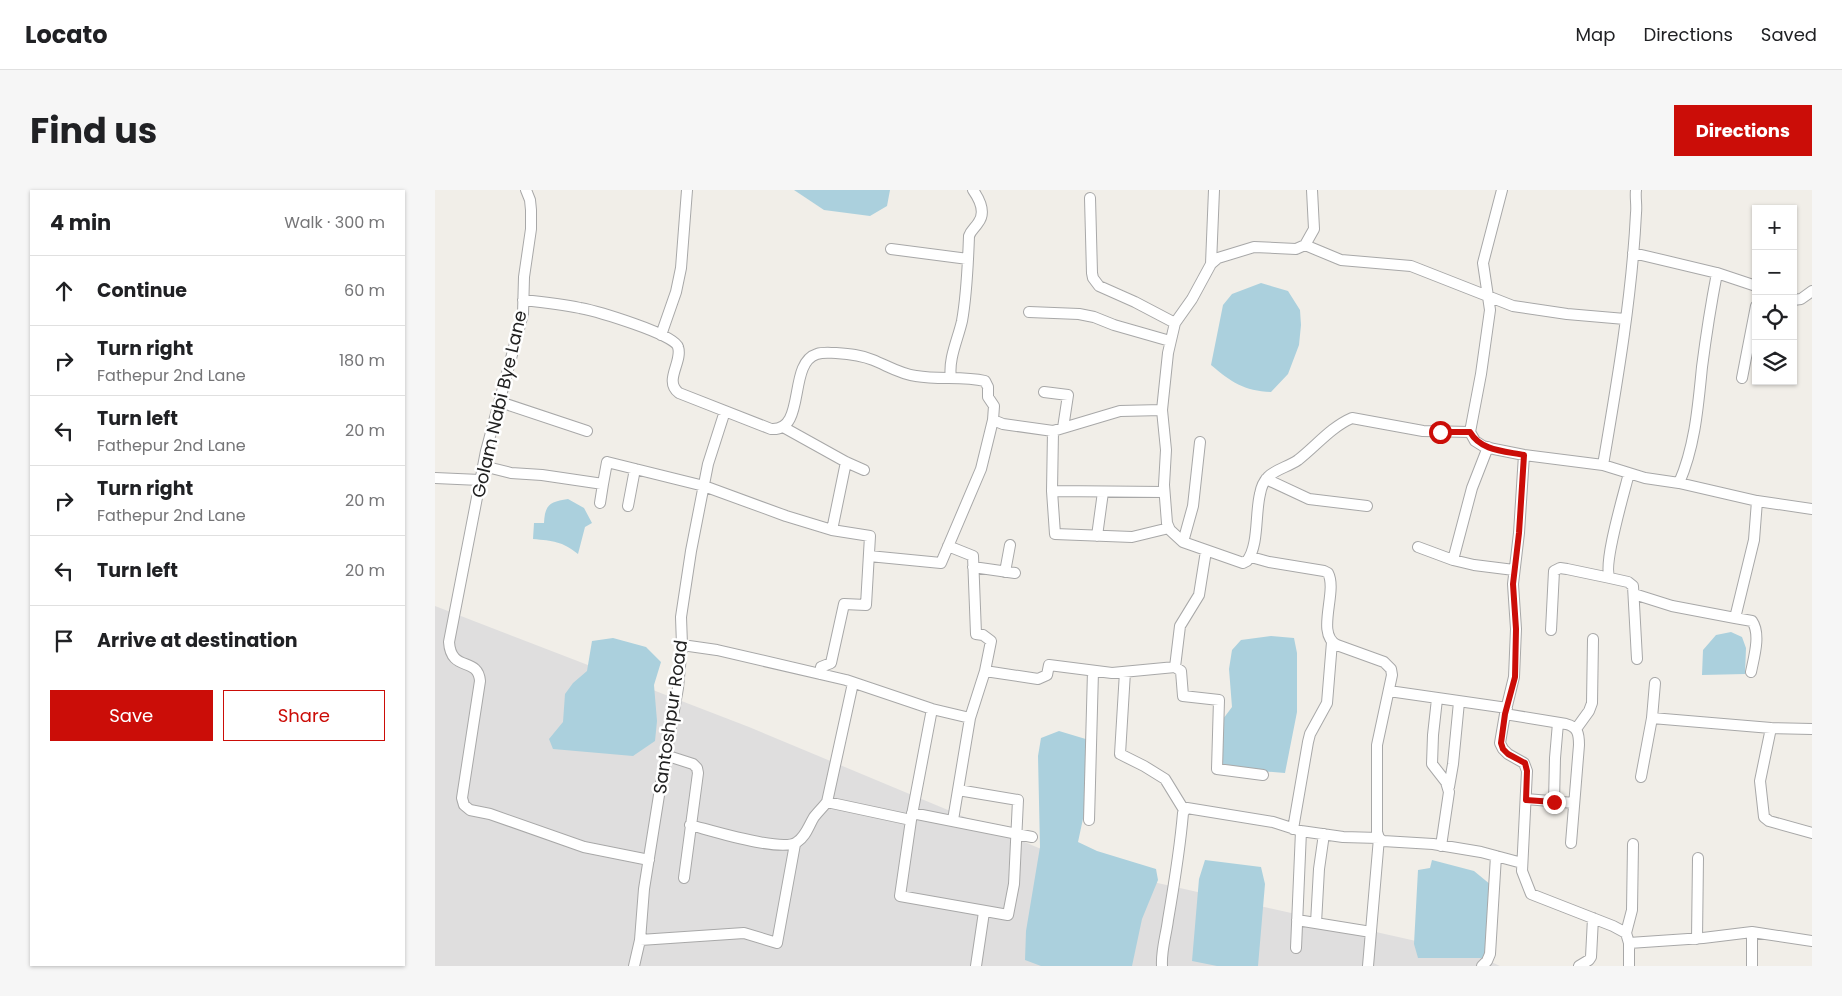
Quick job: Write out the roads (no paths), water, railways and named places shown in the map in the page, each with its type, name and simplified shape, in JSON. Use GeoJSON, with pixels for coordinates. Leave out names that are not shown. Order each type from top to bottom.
{"type":"FeatureCollection","features":[{"type":"Feature","properties":{"kind":"street","name":"Golam Nabi Bye Lane"},"geometry":{"type":"LineString","coordinates":[[526,190],[530,200],[531,229],[524,277],[523,314],[483,466],[449,642],[449,652],[452,657],[475,668],[479,674],[480,681],[462,798],[464,805],[470,810],[490,814],[584,847],[649,860]]}},
{"type":"Feature","properties":{"kind":"street"},"geometry":{"type":"LineString","coordinates":[[661,335],[676,292],[681,268],[687,190]]}},
{"type":"Feature","properties":{"kind":"street"},"geometry":{"type":"LineString","coordinates":[[951,378],[949,370],[962,321],[969,236],[971,231],[980,222],[982,214],[979,198],[973,190]]}},
{"type":"Feature","properties":{"kind":"street"},"geometry":{"type":"LineString","coordinates":[[1211,264],[1214,190]]}},
{"type":"Feature","properties":{"kind":"street"},"geometry":{"type":"LineString","coordinates":[[1312,190],[1313,229],[1305,245],[1296,249],[1254,247],[1218,258],[1211,264],[1192,299],[1175,323],[1168,354],[1162,410],[1166,450],[1164,492],[1169,528],[1183,542],[1206,552],[1243,563],[1251,557],[1253,550],[1260,493],[1266,479],[1274,472],[1286,468],[1343,422],[1352,418],[1365,419],[1423,432],[1470,432]]}},
{"type":"Feature","properties":{"kind":"street"},"geometry":{"type":"LineString","coordinates":[[1502,190],[1483,263],[1490,310],[1470,432],[1475,441],[1488,447],[1524,455],[1603,465],[1645,478],[1679,483],[1757,501],[1812,509]]}},
{"type":"Feature","properties":{"kind":"street"},"geometry":{"type":"LineString","coordinates":[[1603,465],[1633,253],[1636,190]]}},
{"type":"Feature","properties":{"kind":"street"},"geometry":{"type":"LineString","coordinates":[[1090,198],[1092,273],[1096,283],[1175,323]]}},
{"type":"Feature","properties":{"kind":"street"},"geometry":{"type":"LineString","coordinates":[[1305,245],[1341,260],[1411,266],[1513,306],[1567,314],[1625,319]]}},
{"type":"Feature","properties":{"kind":"street"},"geometry":{"type":"LineString","coordinates":[[891,249],[968,259]]}},
{"type":"Feature","properties":{"kind":"street"},"geometry":{"type":"LineString","coordinates":[[1633,253],[1717,273],[1752,285]]}},
{"type":"Feature","properties":{"kind":"street"},"geometry":{"type":"LineString","coordinates":[[1679,483],[1688,463],[1694,434],[1706,336],[1717,273]]}},
{"type":"Feature","properties":{"kind":"street"},"geometry":{"type":"LineString","coordinates":[[1797,300],[1801,299],[1812,290]]}},
{"type":"Feature","properties":{"kind":"street"},"geometry":{"type":"LineString","coordinates":[[523,300],[550,302],[581,308],[661,335],[678,344],[679,350],[673,386],[675,390],[771,429],[783,427],[789,421],[803,369],[811,357],[817,354],[857,355],[915,376],[985,381],[988,387],[988,397],[993,406],[993,420],[981,469],[941,563],[869,556]]}},
{"type":"Feature","properties":{"kind":"street"},"geometry":{"type":"LineString","coordinates":[[1029,312],[1079,314],[1095,317],[1114,325],[1171,341]]}},
{"type":"Feature","properties":{"kind":"street"},"geometry":{"type":"LineString","coordinates":[[1742,378],[1752,327]]}},
{"type":"Feature","properties":{"kind":"street"},"geometry":{"type":"LineString","coordinates":[[1044,392],[1068,395],[1058,430],[1052,491],[1055,534],[1132,537],[1169,528]]}},
{"type":"Feature","properties":{"kind":"street"},"geometry":{"type":"LineString","coordinates":[[500,402],[587,431]]}},
{"type":"Feature","properties":{"kind":"street"},"geometry":{"type":"LineString","coordinates":[[993,420],[1003,424],[1058,430],[1120,411],[1162,410]]}},
{"type":"Feature","properties":{"kind":"street","name":"Santoshpur Road"},"geometry":{"type":"LineString","coordinates":[[634,966],[665,755],[678,688],[682,645],[681,616],[708,464],[725,411]]}},
{"type":"Feature","properties":{"kind":"street"},"geometry":{"type":"LineString","coordinates":[[783,427],[864,470]]}},
{"type":"Feature","properties":{"kind":"street"},"geometry":{"type":"LineString","coordinates":[[1183,542],[1193,506],[1200,442]]}},
{"type":"Feature","properties":{"kind":"street"},"geometry":{"type":"LineString","coordinates":[[1453,560],[1472,488],[1488,447]]}},
{"type":"Feature","properties":{"kind":"street"},"geometry":{"type":"LineString","coordinates":[[1524,455],[1519,533],[1513,584],[1515,604],[1515,677],[1506,711],[1501,743],[1503,749],[1508,754],[1525,763],[1527,771],[1522,863],[1523,877],[1531,894],[1593,918],[1627,938],[1697,939],[1752,932],[1812,941]]}},
{"type":"Feature","properties":{"kind":"street"},"geometry":{"type":"LineString","coordinates":[[600,503],[607,462],[704,486],[786,516],[832,530],[870,536],[866,605],[844,604],[831,663],[821,667],[820,674]]}},
{"type":"Feature","properties":{"kind":"street"},"geometry":{"type":"LineString","coordinates":[[832,530],[846,462]]}},
{"type":"Feature","properties":{"kind":"street"},"geometry":{"type":"LineString","coordinates":[[483,466],[511,473],[542,475],[603,484]]}},
{"type":"Feature","properties":{"kind":"street"},"geometry":{"type":"LineString","coordinates":[[628,506],[635,469]]}},
{"type":"Feature","properties":{"kind":"street"},"geometry":{"type":"LineString","coordinates":[[1610,578],[1607,571],[1611,548],[1629,473]]}},
{"type":"Feature","properties":{"kind":"street"},"geometry":{"type":"LineString","coordinates":[[435,478],[480,480]]}},
{"type":"Feature","properties":{"kind":"street"},"geometry":{"type":"LineString","coordinates":[[1266,479],[1309,499],[1367,506]]}},
{"type":"Feature","properties":{"kind":"street"},"geometry":{"type":"LineString","coordinates":[[1052,491],[1164,492]]}},
{"type":"Feature","properties":{"kind":"street"},"geometry":{"type":"LineString","coordinates":[[1097,536],[1103,492]]}},
{"type":"Feature","properties":{"kind":"street"},"geometry":{"type":"LineString","coordinates":[[1735,618],[1754,540],[1757,501]]}},
{"type":"Feature","properties":{"kind":"street"},"geometry":{"type":"LineString","coordinates":[[973,567],[1010,573],[1010,545]]}},
{"type":"Feature","properties":{"kind":"street"},"geometry":{"type":"LineString","coordinates":[[948,546],[973,556],[975,634],[983,635],[991,641],[985,671],[970,718],[953,820]]}},
{"type":"Feature","properties":{"kind":"street"},"geometry":{"type":"LineString","coordinates":[[1418,547],[1453,560],[1474,565],[1514,570]]}},
{"type":"Feature","properties":{"kind":"street"},"geometry":{"type":"LineString","coordinates":[[1175,667],[1180,626],[1199,595],[1206,552]]}},
{"type":"Feature","properties":{"kind":"street"},"geometry":{"type":"LineString","coordinates":[[1251,557],[1323,571],[1328,573],[1331,583],[1327,634],[1331,642],[1327,703],[1310,734],[1308,742],[1297,830],[1296,948]]}},
{"type":"Feature","properties":{"kind":"street"},"geometry":{"type":"LineString","coordinates":[[1551,630],[1554,571],[1556,569],[1567,569],[1631,584],[1634,594],[1637,659]]}},
{"type":"Feature","properties":{"kind":"street"},"geometry":{"type":"LineString","coordinates":[[1634,594],[1672,606],[1752,621],[1756,627],[1755,650],[1751,672]]}},
{"type":"Feature","properties":{"kind":"street"},"geometry":{"type":"LineString","coordinates":[[1576,729],[1589,711],[1592,703],[1593,639]]}},
{"type":"Feature","properties":{"kind":"street"},"geometry":{"type":"LineString","coordinates":[[1331,642],[1384,662],[1389,665],[1392,675],[1377,745],[1377,832],[1379,838],[1368,966]]}},
{"type":"Feature","properties":{"kind":"street"},"geometry":{"type":"LineString","coordinates":[[682,645],[717,650],[820,674],[932,709],[970,718]]}},
{"type":"Feature","properties":{"kind":"street"},"geometry":{"type":"LineString","coordinates":[[985,671],[1038,679],[1047,675],[1049,665],[1093,671],[1125,672],[1175,667],[1181,671],[1183,696],[1219,700],[1217,769],[1263,775]]}},
{"type":"Feature","properties":{"kind":"street"},"geometry":{"type":"LineString","coordinates":[[1089,820],[1093,671]]}},
{"type":"Feature","properties":{"kind":"street"},"geometry":{"type":"LineString","coordinates":[[1125,672],[1120,754],[1145,766],[1165,779],[1184,810],[1180,853],[1168,923],[1161,951],[1162,966]]}},
{"type":"Feature","properties":{"kind":"street"},"geometry":{"type":"LineString","coordinates":[[691,825],[771,845],[785,846],[795,844],[805,836],[814,818],[827,802],[853,683]]}},
{"type":"Feature","properties":{"kind":"street"},"geometry":{"type":"LineString","coordinates":[[1641,777],[1652,718],[1655,683]]}},
{"type":"Feature","properties":{"kind":"street"},"geometry":{"type":"LineString","coordinates":[[1389,691],[1506,711],[1570,725],[1576,729],[1579,745],[1571,843]]}},
{"type":"Feature","properties":{"kind":"street"},"geometry":{"type":"LineString","coordinates":[[1437,699],[1432,764],[1449,786]]}},
{"type":"Feature","properties":{"kind":"street"},"geometry":{"type":"LineString","coordinates":[[1441,846],[1453,764],[1459,702]]}},
{"type":"Feature","properties":{"kind":"street"},"geometry":{"type":"LineString","coordinates":[[932,709],[912,816],[900,896],[1008,915],[1014,884],[1018,800],[958,790]]}},
{"type":"Feature","properties":{"kind":"street"},"geometry":{"type":"LineString","coordinates":[[1652,718],[1771,728],[1812,729]]}},
{"type":"Feature","properties":{"kind":"street"},"geometry":{"type":"LineString","coordinates":[[1554,802],[1558,722]]}},
{"type":"Feature","properties":{"kind":"street"},"geometry":{"type":"LineString","coordinates":[[1771,728],[1760,781],[1764,817],[1769,821],[1812,833]]}},
{"type":"Feature","properties":{"kind":"street"},"geometry":{"type":"LineString","coordinates":[[665,755],[693,764],[697,768],[698,773],[684,878]]}},
{"type":"Feature","properties":{"kind":"street"},"geometry":{"type":"LineString","coordinates":[[1526,800],[1574,803]]}},
{"type":"Feature","properties":{"kind":"street"},"geometry":{"type":"LineString","coordinates":[[827,802],[912,816],[953,820],[1031,837]]}},
{"type":"Feature","properties":{"kind":"street"},"geometry":{"type":"LineString","coordinates":[[1184,810],[1192,808],[1263,820],[1297,830],[1324,834],[1379,838],[1383,841],[1441,846],[1496,856],[1522,863]]}},
{"type":"Feature","properties":{"kind":"street"},"geometry":{"type":"LineString","coordinates":[[1316,923],[1319,869],[1324,834]]}},
{"type":"Feature","properties":{"kind":"street"},"geometry":{"type":"LineString","coordinates":[[639,940],[744,933],[777,943],[795,844]]}},
{"type":"Feature","properties":{"kind":"street"},"geometry":{"type":"LineString","coordinates":[[1629,966],[1627,938],[1632,910],[1633,844]]}},
{"type":"Feature","properties":{"kind":"street"},"geometry":{"type":"LineString","coordinates":[[1482,966],[1490,954],[1496,856]]}},
{"type":"Feature","properties":{"kind":"street"},"geometry":{"type":"LineString","coordinates":[[1697,858],[1697,939]]}},
{"type":"Feature","properties":{"kind":"street"},"geometry":{"type":"LineString","coordinates":[[976,966],[984,912]]}},
{"type":"Feature","properties":{"kind":"street"},"geometry":{"type":"LineString","coordinates":[[1579,966],[1591,957],[1593,918]]}},
{"type":"Feature","properties":{"kind":"street"},"geometry":{"type":"LineString","coordinates":[[1297,920],[1371,932]]}},
{"type":"Feature","properties":{"kind":"street"},"geometry":{"type":"LineString","coordinates":[[1752,932],[1752,966]]}},
{"type":"Feature","properties":{"kind":"water"},"geometry":{"type":"Polygon","coordinates":[[[794,190],[890,190],[887,206],[870,216],[824,210],[794,190]]]}},
{"type":"Feature","properties":{"kind":"water"},"geometry":{"type":"Polygon","coordinates":[[[1261,283],[1288,291],[1300,310],[1299,345],[1288,374],[1271,392],[1245,388],[1211,365],[1223,305],[1232,294],[1261,283]]]}},
{"type":"Feature","properties":{"kind":"water"},"geometry":{"type":"Polygon","coordinates":[[[568,499],[584,508],[592,523],[585,527],[578,554],[557,542],[533,539],[534,523],[544,523],[547,508],[557,501],[568,499]]]}},
{"type":"Feature","properties":{"kind":"water"},"geometry":{"type":"Polygon","coordinates":[[[1731,632],[1742,637],[1746,648],[1745,674],[1702,675],[1703,650],[1716,635],[1731,632]]]}},
{"type":"Feature","properties":{"kind":"water"},"geometry":{"type":"Polygon","coordinates":[[[1271,636],[1294,638],[1297,653],[1297,712],[1285,773],[1223,768],[1223,719],[1232,707],[1229,669],[1232,650],[1241,640],[1271,636]]]}},
{"type":"Feature","properties":{"kind":"water"},"geometry":{"type":"Polygon","coordinates":[[[613,638],[646,647],[661,662],[654,685],[657,721],[655,741],[633,756],[553,749],[549,739],[563,722],[565,694],[573,683],[587,671],[592,641],[613,638]]]}},
{"type":"Feature","properties":{"kind":"water"},"geometry":{"type":"Polygon","coordinates":[[[1059,731],[1089,740],[1090,786],[1078,842],[1097,851],[1156,869],[1158,880],[1142,919],[1132,966],[1041,966],[1025,960],[1026,931],[1040,847],[1038,756],[1041,738],[1059,731]]]}},
{"type":"Feature","properties":{"kind":"water"},"geometry":{"type":"Polygon","coordinates":[[[1205,860],[1261,867],[1265,884],[1258,966],[1217,966],[1192,961],[1199,879],[1205,860]]]}},
{"type":"Feature","properties":{"kind":"water"},"geometry":{"type":"Polygon","coordinates":[[[1432,860],[1474,871],[1491,885],[1488,958],[1418,958],[1414,944],[1418,870],[1430,868],[1432,860]]]}}]}
